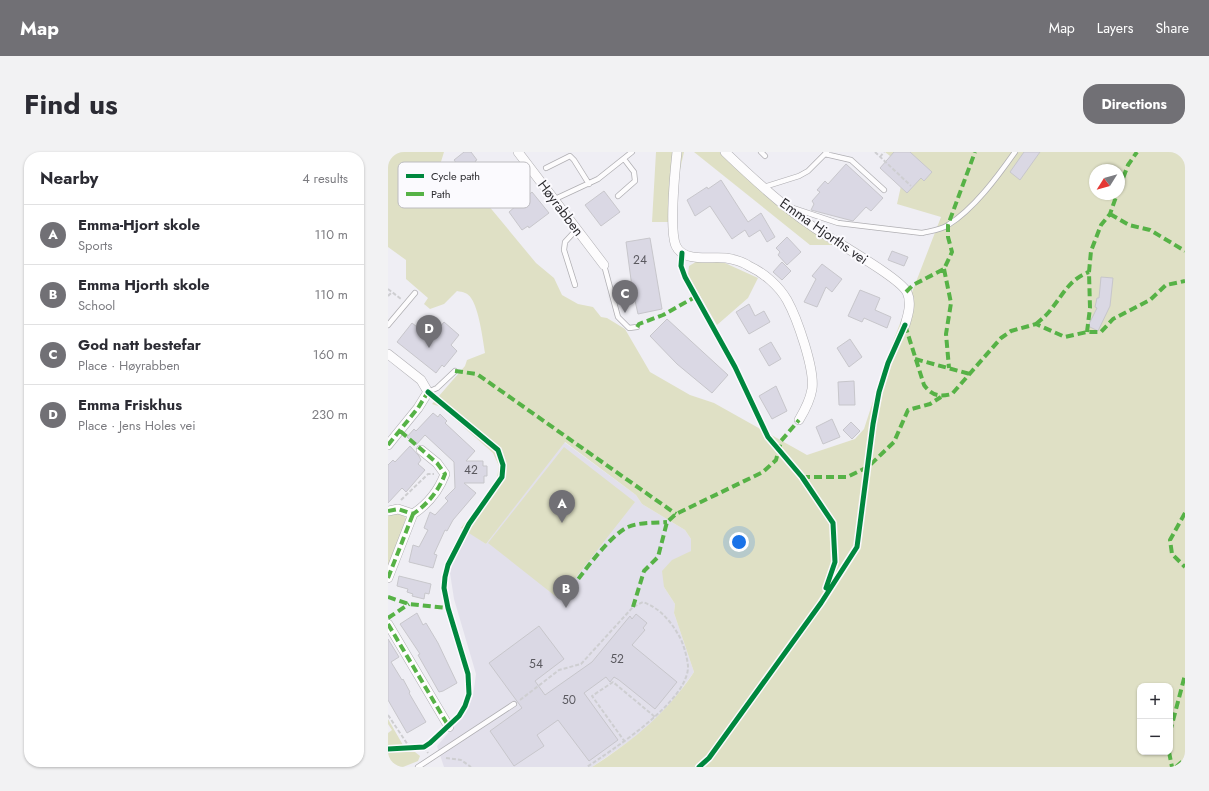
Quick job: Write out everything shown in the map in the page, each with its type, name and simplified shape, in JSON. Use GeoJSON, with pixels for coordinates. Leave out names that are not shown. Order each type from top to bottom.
{"type":"FeatureCollection","features":[{"type":"Feature","properties":{"kind":"street","name":"Høyrabben"},"geometry":{"type":"LineString","coordinates":[[518,152],[526,162]]}},
{"type":"Feature","properties":{"kind":"street"},"geometry":{"type":"LineString","coordinates":[[676,152],[674,196],[676,246],[682,253],[692,257],[728,258],[749,266],[777,287],[787,300],[808,354],[812,374],[812,389],[809,403],[799,420]]}},
{"type":"Feature","properties":{"kind":"street","name":"Emma Hjorths vei"},"geometry":{"type":"LineString","coordinates":[[725,152],[808,224],[891,278],[906,292],[909,306],[905,325]]}},
{"type":"Feature","properties":{"kind":"street","name":"Høyrabben"},"geometry":{"type":"LineString","coordinates":[[530,167],[604,265]]}},
{"type":"Feature","properties":{"kind":"street"},"geometry":{"type":"LineString","coordinates":[[388,354],[421,380],[428,392],[418,408],[388,445]]}},
{"type":"Feature","properties":{"kind":"street"},"geometry":{"type":"LineString","coordinates":[[388,578],[413,514],[422,508],[440,486],[445,474],[437,463],[421,450]]}},
{"type":"Feature","properties":{"kind":"street"},"geometry":{"type":"LineString","coordinates":[[388,511],[398,508],[413,514]]}},
{"type":"Feature","properties":{"kind":"street"},"geometry":{"type":"LineString","coordinates":[[388,624],[449,727]]}},
{"type":"Feature","properties":{"kind":"lane"},"geometry":{"type":"LineString","coordinates":[[555,199],[598,179],[632,152]]}},
{"type":"Feature","properties":{"kind":"lane"},"geometry":{"type":"LineString","coordinates":[[785,205],[838,223],[922,233],[934,231],[948,225],[976,201],[997,179],[1015,152]]}},
{"type":"Feature","properties":{"kind":"lane"},"geometry":{"type":"LineString","coordinates":[[764,187],[799,176],[808,171],[826,153],[851,160],[884,190]]}},
{"type":"Feature","properties":{"kind":"lane"},"geometry":{"type":"LineString","coordinates":[[546,168],[570,156],[589,184]]}},
{"type":"Feature","properties":{"kind":"lane"},"geometry":{"type":"LineString","coordinates":[[618,196],[635,181],[634,172],[624,158]]}},
{"type":"Feature","properties":{"kind":"lane"},"geometry":{"type":"LineString","coordinates":[[575,285],[564,250],[565,242],[576,229]]}},
{"type":"Feature","properties":{"kind":"lane"},"geometry":{"type":"LineString","coordinates":[[604,265],[618,318],[629,328],[637,328]]}},
{"type":"Feature","properties":{"kind":"lane"},"geometry":{"type":"LineString","coordinates":[[388,325],[415,292]]}},
{"type":"Feature","properties":{"kind":"lane"},"geometry":{"type":"LineString","coordinates":[[428,392],[438,388],[455,372]]}},
{"type":"Feature","properties":{"kind":"lane"},"geometry":{"type":"LineString","coordinates":[[418,767],[514,704]]}},
{"type":"Feature","properties":{"kind":"path"},"geometry":{"type":"LineString","coordinates":[[875,152],[910,186]]}},
{"type":"Feature","properties":{"kind":"path"},"geometry":{"type":"LineString","coordinates":[[880,157],[884,152]]}},
{"type":"Feature","properties":{"kind":"path"},"geometry":{"type":"LineString","coordinates":[[388,289],[406,303]]}},
{"type":"Feature","properties":{"kind":"path"},"geometry":{"type":"LineString","coordinates":[[388,296],[392,292]]}},
{"type":"Feature","properties":{"kind":"path"},"geometry":{"type":"LineString","coordinates":[[396,504],[428,474],[445,474]]}},
{"type":"Feature","properties":{"kind":"path"},"geometry":{"type":"LineString","coordinates":[[514,704],[559,670],[581,664],[632,607],[643,602],[653,606],[670,620],[681,638],[688,666],[684,679],[677,692],[655,717],[625,742],[587,767]]}},
{"type":"Feature","properties":{"kind":"path"},"geometry":{"type":"LineString","coordinates":[[625,742],[592,696],[613,682],[655,717]]}},
{"type":"Feature","properties":{"kind":"path"},"geometry":{"type":"LineString","coordinates":[[388,715],[410,748]]}},
{"type":"Feature","properties":{"kind":"path"},"geometry":{"type":"LineString","coordinates":[[402,748],[424,747],[430,743]]}},
{"type":"Feature","properties":{"kind":"path"},"geometry":{"type":"LineString","coordinates":[[432,758],[453,758],[461,760],[471,767]]}},
{"type":"Feature","properties":{"kind":"shaded area"},"geometry":{"type":"Polygon","coordinates":[[[564,442],[636,495],[642,504],[685,530],[691,539],[691,551],[685,555],[664,587],[675,604],[674,613],[694,672],[670,705],[644,731],[592,767],[444,767],[437,746],[465,714],[473,696],[476,674],[454,599],[450,573],[453,560],[469,532],[486,544],[564,442]]]}},
{"type":"Feature","properties":{"kind":"green space"},"geometry":{"type":"Polygon","coordinates":[[[388,152],[444,152],[441,162],[398,162],[398,208],[490,208],[536,263],[554,278],[562,295],[578,304],[593,307],[601,317],[607,318],[625,329],[650,372],[690,395],[714,403],[807,455],[855,439],[864,429],[889,352],[941,217],[897,204],[905,168],[885,152],[1185,152],[1185,767],[592,767],[622,747],[648,725],[672,701],[694,672],[674,613],[675,604],[664,587],[662,571],[672,560],[691,551],[691,539],[685,530],[642,504],[636,495],[565,442],[486,544],[461,528],[491,489],[497,478],[499,466],[493,453],[441,407],[432,404],[465,366],[467,360],[485,353],[482,333],[476,309],[470,296],[457,291],[444,304],[430,309],[424,304],[428,298],[406,279],[406,260],[388,247],[388,152]]]}},
{"type":"Feature","properties":{"kind":"green space"},"geometry":{"type":"Polygon","coordinates":[[[656,152],[684,152],[668,222],[652,222],[656,152]]]}},
{"type":"Feature","properties":{"kind":"green space"},"geometry":{"type":"Polygon","coordinates":[[[694,152],[722,152],[835,245],[810,245],[694,152]]]}},
{"type":"Feature","properties":{"kind":"green space"},"geometry":{"type":"Polygon","coordinates":[[[699,260],[725,263],[758,278],[748,298],[717,325],[688,275],[689,266],[699,260]]]}},
{"type":"Feature","properties":{"kind":"green space"},"geometry":{"type":"Polygon","coordinates":[[[564,447],[635,502],[559,599],[488,543],[564,447]]]}},
{"type":"Feature","properties":{"kind":"green space"},"geometry":{"type":"Polygon","coordinates":[[[392,513],[402,514],[408,520],[388,566],[388,515],[392,513]]]}},
{"type":"Feature","properties":{"kind":"green space"},"geometry":{"type":"Polygon","coordinates":[[[388,719],[407,752],[415,752],[420,756],[418,761],[403,767],[388,767],[388,733],[392,730],[388,724],[388,719]]]}},
{"type":"Feature","properties":{"kind":"building"},"geometry":{"type":"Polygon","coordinates":[[[464,152],[471,152],[477,160],[475,161],[476,162],[456,162],[454,160],[464,152]]]}},
{"type":"Feature","properties":{"kind":"building"},"geometry":{"type":"Polygon","coordinates":[[[894,152],[910,152],[932,172],[924,181],[921,178],[907,193],[880,168],[894,152]]]}},
{"type":"Feature","properties":{"kind":"building"},"geometry":{"type":"Polygon","coordinates":[[[1024,152],[1040,152],[1020,180],[1010,172],[1024,152]]]}},
{"type":"Feature","properties":{"kind":"building"},"geometry":{"type":"Polygon","coordinates":[[[846,164],[883,198],[871,211],[866,207],[853,221],[811,210],[814,204],[812,201],[820,192],[817,190],[825,181],[828,184],[846,164]]]}},
{"type":"Feature","properties":{"kind":"building"},"geometry":{"type":"Polygon","coordinates":[[[721,180],[748,222],[761,213],[775,237],[767,242],[760,230],[749,237],[745,230],[732,239],[710,206],[695,216],[687,200],[721,180]]]}},
{"type":"Feature","properties":{"kind":"building"},"geometry":{"type":"Polygon","coordinates":[[[604,191],[620,212],[601,226],[585,205],[604,191]]]}},
{"type":"Feature","properties":{"kind":"building"},"geometry":{"type":"Polygon","coordinates":[[[532,192],[549,213],[529,228],[528,226],[522,230],[509,212],[514,208],[530,208],[530,194],[532,192]]]}},
{"type":"Feature","properties":{"kind":"building"},"geometry":{"type":"Polygon","coordinates":[[[787,237],[801,252],[787,265],[778,255],[780,252],[776,248],[787,237]]]}},
{"type":"Feature","properties":{"kind":"building"},"geometry":{"type":"Polygon","coordinates":[[[650,238],[662,309],[638,314],[632,287],[626,242],[650,238]]]}},
{"type":"Feature","properties":{"kind":"building"},"geometry":{"type":"Polygon","coordinates":[[[892,251],[908,257],[904,266],[888,260],[892,251]]]}},
{"type":"Feature","properties":{"kind":"building"},"geometry":{"type":"Polygon","coordinates":[[[782,262],[791,271],[782,280],[773,272],[782,262]]]}},
{"type":"Feature","properties":{"kind":"building"},"geometry":{"type":"Polygon","coordinates":[[[822,264],[842,279],[832,292],[826,287],[817,307],[804,302],[816,279],[812,276],[822,264]]]}},
{"type":"Feature","properties":{"kind":"building"},"geometry":{"type":"Polygon","coordinates":[[[1101,277],[1113,278],[1110,306],[1098,331],[1088,326],[1097,308],[1095,307],[1097,298],[1099,298],[1101,277]]]}},
{"type":"Feature","properties":{"kind":"building"},"geometry":{"type":"Polygon","coordinates":[[[860,290],[880,298],[875,310],[891,317],[887,328],[864,318],[862,322],[848,316],[860,290]]]}},
{"type":"Feature","properties":{"kind":"building"},"geometry":{"type":"Polygon","coordinates":[[[749,304],[755,316],[764,311],[770,322],[749,334],[736,312],[749,304]]]}},
{"type":"Feature","properties":{"kind":"building"},"geometry":{"type":"Polygon","coordinates":[[[667,319],[728,375],[712,393],[677,364],[650,336],[667,319]]]}},
{"type":"Feature","properties":{"kind":"building"},"geometry":{"type":"Polygon","coordinates":[[[444,322],[459,335],[451,345],[457,351],[444,367],[442,365],[436,373],[397,342],[412,323],[431,338],[444,322]]]}},
{"type":"Feature","properties":{"kind":"building"},"geometry":{"type":"Polygon","coordinates":[[[850,339],[862,357],[849,367],[837,348],[850,339]]]}},
{"type":"Feature","properties":{"kind":"building"},"geometry":{"type":"Polygon","coordinates":[[[771,342],[781,359],[769,366],[759,349],[771,342]]]}},
{"type":"Feature","properties":{"kind":"building"},"geometry":{"type":"Polygon","coordinates":[[[854,381],[855,405],[839,405],[838,382],[854,381]]]}},
{"type":"Feature","properties":{"kind":"building"},"geometry":{"type":"Polygon","coordinates":[[[776,386],[787,411],[772,419],[759,396],[776,386]]]}},
{"type":"Feature","properties":{"kind":"building"},"geometry":{"type":"Polygon","coordinates":[[[433,413],[438,417],[440,414],[447,421],[445,423],[475,451],[466,461],[483,461],[483,466],[487,466],[487,476],[484,476],[484,483],[464,483],[476,493],[453,520],[447,531],[445,530],[434,554],[437,555],[433,568],[409,562],[413,545],[419,547],[428,530],[424,528],[430,512],[435,515],[448,501],[445,498],[455,488],[454,462],[425,435],[416,445],[407,437],[414,429],[416,431],[433,413]]]}},
{"type":"Feature","properties":{"kind":"building"},"geometry":{"type":"Polygon","coordinates":[[[832,419],[840,437],[823,444],[816,427],[832,419]]]}},
{"type":"Feature","properties":{"kind":"building"},"geometry":{"type":"Polygon","coordinates":[[[851,422],[860,431],[852,439],[843,430],[851,422]]]}},
{"type":"Feature","properties":{"kind":"building"},"geometry":{"type":"Polygon","coordinates":[[[410,446],[421,460],[418,464],[425,470],[406,492],[402,488],[388,503],[388,465],[393,460],[395,462],[410,446]]]}},
{"type":"Feature","properties":{"kind":"building"},"geometry":{"type":"Polygon","coordinates":[[[399,576],[431,584],[429,594],[425,593],[424,599],[412,596],[413,594],[407,592],[408,589],[397,586],[399,576]]]}},
{"type":"Feature","properties":{"kind":"building"},"geometry":{"type":"Polygon","coordinates":[[[417,613],[423,625],[426,623],[438,643],[457,683],[443,691],[439,692],[418,655],[420,654],[400,624],[417,613]]]}},
{"type":"Feature","properties":{"kind":"building"},"geometry":{"type":"Polygon","coordinates":[[[636,614],[647,623],[643,628],[645,630],[632,645],[677,682],[655,709],[619,680],[614,677],[610,682],[606,677],[584,693],[618,740],[589,761],[558,720],[537,735],[544,746],[514,766],[490,731],[522,708],[489,663],[539,626],[564,659],[535,681],[545,695],[592,662],[630,616],[632,619],[636,614]]]}},
{"type":"Feature","properties":{"kind":"building"},"geometry":{"type":"Polygon","coordinates":[[[388,639],[399,657],[391,662],[402,680],[403,679],[410,692],[409,693],[426,722],[407,733],[388,700],[388,639]]]}},
{"type":"Feature","properties":{"kind":"marked path"},"geometry":{"type":"LineString","coordinates":[[906,292],[913,285],[944,269],[952,252],[948,237],[948,225],[975,152]]}},
{"type":"Feature","properties":{"kind":"marked path"},"geometry":{"type":"LineString","coordinates":[[1125,173],[1128,165],[1137,152]]}},
{"type":"Feature","properties":{"kind":"marked path"},"geometry":{"type":"LineString","coordinates":[[1087,332],[1090,308],[1089,272],[1091,251],[1101,225],[1110,214],[1115,200]]}},
{"type":"Feature","properties":{"kind":"marked path"},"geometry":{"type":"LineString","coordinates":[[1110,214],[1129,225],[1150,230],[1185,251]]}},
{"type":"Feature","properties":{"kind":"marked path"},"geometry":{"type":"LineString","coordinates":[[944,269],[951,303],[946,334],[949,368]]}},
{"type":"Feature","properties":{"kind":"marked path"},"geometry":{"type":"LineString","coordinates":[[1036,324],[1049,312],[1077,278],[1089,272]]}},
{"type":"Feature","properties":{"kind":"marked path"},"geometry":{"type":"LineString","coordinates":[[905,325],[924,385],[936,395],[948,395],[952,394],[1001,338],[1011,331],[1036,324],[1065,337],[1087,332],[1101,332],[1113,319],[1150,300],[1166,285],[1185,281]]}},
{"type":"Feature","properties":{"kind":"marked path"},"geometry":{"type":"LineString","coordinates":[[637,327],[639,324],[663,315],[695,297]]}},
{"type":"Feature","properties":{"kind":"marked path"},"geometry":{"type":"LineString","coordinates":[[915,359],[970,374]]}},
{"type":"Feature","properties":{"kind":"marked path"},"geometry":{"type":"LineString","coordinates":[[455,371],[477,374],[676,514]]}},
{"type":"Feature","properties":{"kind":"marked path"},"geometry":{"type":"LineString","coordinates":[[388,445],[418,408],[428,392]]}},
{"type":"Feature","properties":{"kind":"marked path"},"geometry":{"type":"LineString","coordinates":[[802,477],[847,477],[868,467],[894,442],[908,410],[930,404],[941,397]]}},
{"type":"Feature","properties":{"kind":"marked path"},"geometry":{"type":"LineString","coordinates":[[633,607],[644,571],[658,557],[667,522],[676,514],[763,472],[776,460],[781,441],[799,420]]}},
{"type":"Feature","properties":{"kind":"marked path"},"geometry":{"type":"LineString","coordinates":[[388,511],[398,509],[413,514],[432,496],[440,486],[445,474],[437,463],[400,431]]}},
{"type":"Feature","properties":{"kind":"marked path"},"geometry":{"type":"LineString","coordinates":[[1185,513],[1170,540],[1172,554],[1185,567]]}},
{"type":"Feature","properties":{"kind":"marked path"},"geometry":{"type":"LineString","coordinates":[[388,578],[413,514]]}},
{"type":"Feature","properties":{"kind":"marked path"},"geometry":{"type":"LineString","coordinates":[[564,598],[594,559],[620,532],[637,524],[667,522]]}},
{"type":"Feature","properties":{"kind":"marked path"},"geometry":{"type":"LineString","coordinates":[[388,597],[409,604],[448,608]]}},
{"type":"Feature","properties":{"kind":"marked path"},"geometry":{"type":"LineString","coordinates":[[388,618],[409,604]]}},
{"type":"Feature","properties":{"kind":"marked path"},"geometry":{"type":"LineString","coordinates":[[388,624],[449,727]]}},
{"type":"Feature","properties":{"kind":"marked path"},"geometry":{"type":"LineString","coordinates":[[1173,721],[1185,675]]}},
{"type":"Feature","properties":{"kind":"marked path"},"geometry":{"type":"LineString","coordinates":[[1170,755],[1172,767]]}},
{"type":"Feature","properties":{"kind":"marked path"},"geometry":{"type":"LineString","coordinates":[[1176,767],[1185,759]]}},
{"type":"Feature","properties":{"kind":"cycle path"},"geometry":{"type":"LineString","coordinates":[[682,253],[681,266],[685,277],[735,367],[768,437],[802,477],[833,523],[835,562],[826,588]]}},
{"type":"Feature","properties":{"kind":"cycle path"},"geometry":{"type":"LineString","coordinates":[[699,767],[709,758],[821,603],[857,547],[873,424],[879,392],[888,363],[905,325]]}},
{"type":"Feature","properties":{"kind":"cycle path"},"geometry":{"type":"LineString","coordinates":[[388,749],[424,747],[459,716],[465,706],[469,694],[468,674],[448,608],[444,588],[445,577],[448,565],[469,524],[502,477],[503,465],[498,450],[428,392]]}},
{"type":"Feature","properties":{"kind":"place","name":"God natt bestefar"},"geometry":{"type":"Point","coordinates":[625,313]}},
{"type":"Feature","properties":{"kind":"place","name":"Emma Friskhus"},"geometry":{"type":"Point","coordinates":[429,348]}},
{"type":"Feature","properties":{"kind":"place","name":"Emma-Hjort skole"},"geometry":{"type":"Point","coordinates":[562,523]}},
{"type":"Feature","properties":{"kind":"place","name":"Emma Hjorth skole"},"geometry":{"type":"Point","coordinates":[566,608]}}]}
